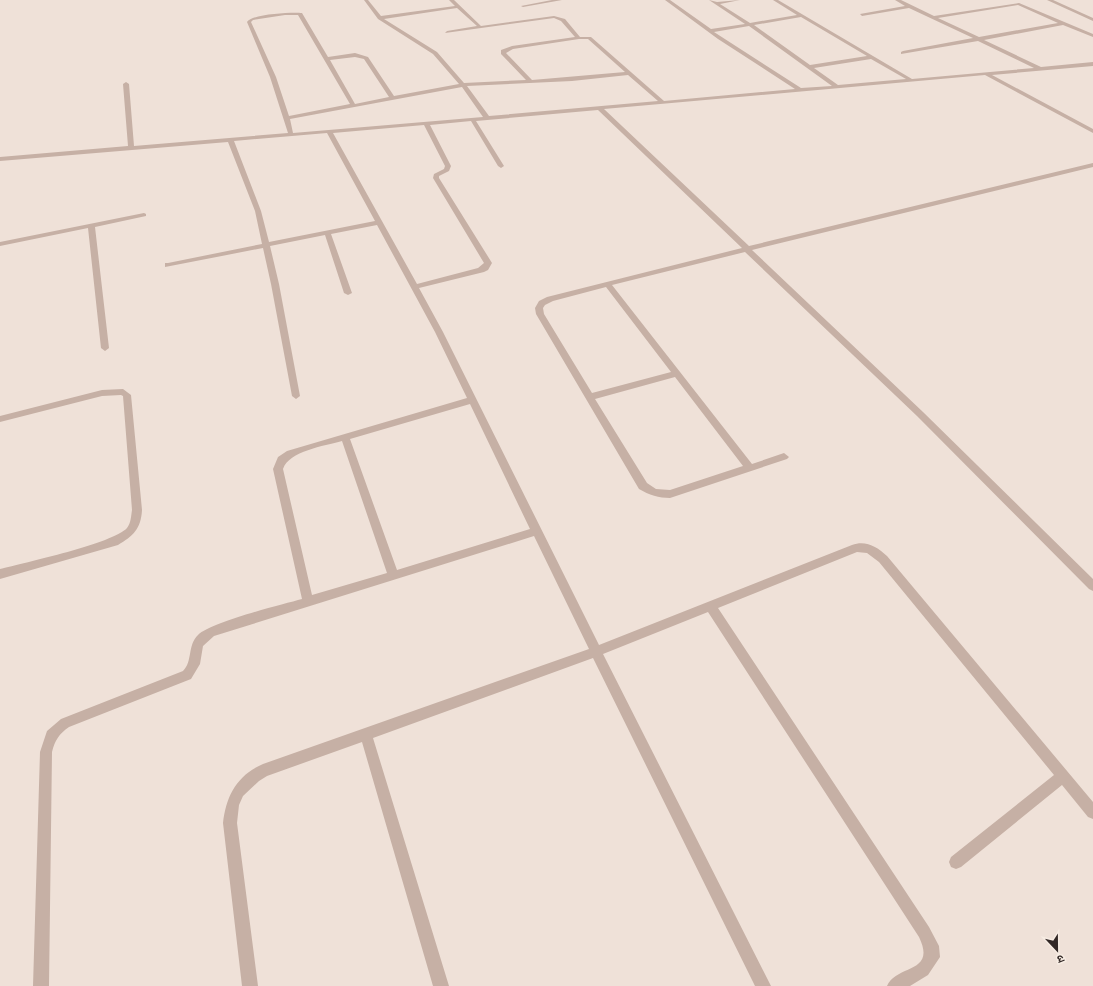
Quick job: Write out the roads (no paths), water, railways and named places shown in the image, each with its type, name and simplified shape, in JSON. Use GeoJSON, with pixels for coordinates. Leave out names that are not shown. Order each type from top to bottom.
{"type":"FeatureCollection","features":[{"type":"Feature","properties":{"kind":"street"},"geometry":{"type":"LineString","coordinates":[[366,0],[380,18],[435,53],[487,118]]}},
{"type":"Feature","properties":{"kind":"street"},"geometry":{"type":"LineString","coordinates":[[451,0],[480,27]]}},
{"type":"Feature","properties":{"kind":"street"},"geometry":{"type":"LineString","coordinates":[[528,10],[521,4],[560,0]]}},
{"type":"Feature","properties":{"kind":"street"},"geometry":{"type":"LineString","coordinates":[[667,0],[710,31],[800,90]]}},
{"type":"Feature","properties":{"kind":"street"},"geometry":{"type":"LineString","coordinates":[[713,2],[738,0]]}},
{"type":"Feature","properties":{"kind":"street"},"geometry":{"type":"LineString","coordinates":[[775,0],[911,80]]}},
{"type":"Feature","properties":{"kind":"street"},"geometry":{"type":"LineString","coordinates":[[897,0],[1039,68]]}},
{"type":"Feature","properties":{"kind":"street"},"geometry":{"type":"LineString","coordinates":[[1049,0],[1093,20]]}},
{"type":"Feature","properties":{"kind":"street"},"geometry":{"type":"LineString","coordinates":[[713,2],[749,24],[838,87]]}},
{"type":"Feature","properties":{"kind":"street"},"geometry":{"type":"LineString","coordinates":[[934,17],[1019,4],[1093,36]]}},
{"type":"Feature","properties":{"kind":"street"},"geometry":{"type":"LineString","coordinates":[[862,15],[910,6]]}},
{"type":"Feature","properties":{"kind":"street"},"geometry":{"type":"LineString","coordinates":[[380,18],[458,7]]}},
{"type":"Feature","properties":{"kind":"street"},"geometry":{"type":"LineString","coordinates":[[291,135],[273,77],[249,22],[250,20],[285,14],[300,14],[353,105]]}},
{"type":"Feature","properties":{"kind":"street"},"geometry":{"type":"LineString","coordinates":[[532,14],[537,19]]}},
{"type":"Feature","properties":{"kind":"street"},"geometry":{"type":"LineString","coordinates":[[710,31],[800,16]]}},
{"type":"Feature","properties":{"kind":"street"},"geometry":{"type":"LineString","coordinates":[[446,32],[537,19],[561,18],[579,38]]}},
{"type":"Feature","properties":{"kind":"street"},"geometry":{"type":"LineString","coordinates":[[903,53],[1065,23]]}},
{"type":"Feature","properties":{"kind":"street"},"geometry":{"type":"LineString","coordinates":[[530,81],[503,53],[503,51],[512,48],[579,38],[592,38],[662,102]]}},
{"type":"Feature","properties":{"kind":"street"},"geometry":{"type":"LineString","coordinates":[[327,59],[355,55],[366,58],[392,98]]}},
{"type":"Feature","properties":{"kind":"street"},"geometry":{"type":"LineString","coordinates":[[810,68],[872,57]]}},
{"type":"Feature","properties":{"kind":"street"},"geometry":{"type":"LineString","coordinates":[[0,159],[426,124],[1093,64]]}},
{"type":"Feature","properties":{"kind":"street"},"geometry":{"type":"LineString","coordinates":[[286,118],[462,85],[586,78],[630,73]]}},
{"type":"Feature","properties":{"kind":"street"},"geometry":{"type":"LineString","coordinates":[[988,74],[1093,131]]}},
{"type":"Feature","properties":{"kind":"street"},"geometry":{"type":"LineString","coordinates":[[126,84],[131,148]]}},
{"type":"Feature","properties":{"kind":"street"},"geometry":{"type":"LineString","coordinates":[[598,108],[920,414],[1093,586]]}},
{"type":"Feature","properties":{"kind":"street"},"geometry":{"type":"LineString","coordinates":[[472,120],[501,166]]}},
{"type":"Feature","properties":{"kind":"street"},"geometry":{"type":"LineString","coordinates":[[414,287],[481,270],[485,268],[488,263],[436,178],[436,175],[447,170],[448,166],[426,124]]}},
{"type":"Feature","properties":{"kind":"street"},"geometry":{"type":"LineString","coordinates":[[329,131],[439,332],[536,531],[763,986]]}},
{"type":"Feature","properties":{"kind":"street"},"geometry":{"type":"LineString","coordinates":[[230,140],[258,211],[275,284],[296,396]]}},
{"type":"Feature","properties":{"kind":"street"},"geometry":{"type":"LineString","coordinates":[[784,457],[670,494],[650,492],[643,486],[540,314],[539,308],[542,303],[747,249],[1093,165]]}},
{"type":"Feature","properties":{"kind":"street"},"geometry":{"type":"LineString","coordinates":[[0,244],[144,215]]}},
{"type":"Feature","properties":{"kind":"street"},"geometry":{"type":"LineString","coordinates":[[168,265],[378,222]]}},
{"type":"Feature","properties":{"kind":"street"},"geometry":{"type":"LineString","coordinates":[[91,226],[105,348]]}},
{"type":"Feature","properties":{"kind":"street"},"geometry":{"type":"LineString","coordinates":[[327,232],[348,293]]}},
{"type":"Feature","properties":{"kind":"street"},"geometry":{"type":"LineString","coordinates":[[608,285],[750,468]]}},
{"type":"Feature","properties":{"kind":"street"},"geometry":{"type":"LineString","coordinates":[[590,397],[676,374]]}},
{"type":"Feature","properties":{"kind":"street"},"geometry":{"type":"LineString","coordinates":[[0,419],[102,393],[123,392],[127,395],[137,510],[136,524],[128,534],[114,542],[0,574]]}},
{"type":"Feature","properties":{"kind":"street"},"geometry":{"type":"LineString","coordinates":[[308,601],[278,468],[281,460],[290,453],[472,400]]}},
{"type":"Feature","properties":{"kind":"street"},"geometry":{"type":"LineString","coordinates":[[345,437],[393,574]]}},
{"type":"Feature","properties":{"kind":"street"},"geometry":{"type":"LineString","coordinates":[[41,986],[46,752],[49,738],[55,730],[65,723],[187,675],[193,669],[196,662],[197,645],[202,638],[210,632],[393,574],[536,531]]}},
{"type":"Feature","properties":{"kind":"street"},"geometry":{"type":"LineString","coordinates":[[250,986],[230,823],[231,807],[237,792],[248,780],[263,771],[596,652],[864,546],[874,551],[883,559],[1093,812]]}},
{"type":"Feature","properties":{"kind":"street"},"geometry":{"type":"LineString","coordinates":[[711,607],[924,932],[931,946],[932,957],[923,970],[895,986]]}},
{"type":"Feature","properties":{"kind":"street"},"geometry":{"type":"LineString","coordinates":[[366,734],[441,986]]}},
{"type":"Feature","properties":{"kind":"street"},"geometry":{"type":"LineString","coordinates":[[956,862],[1063,776]]}}]}
